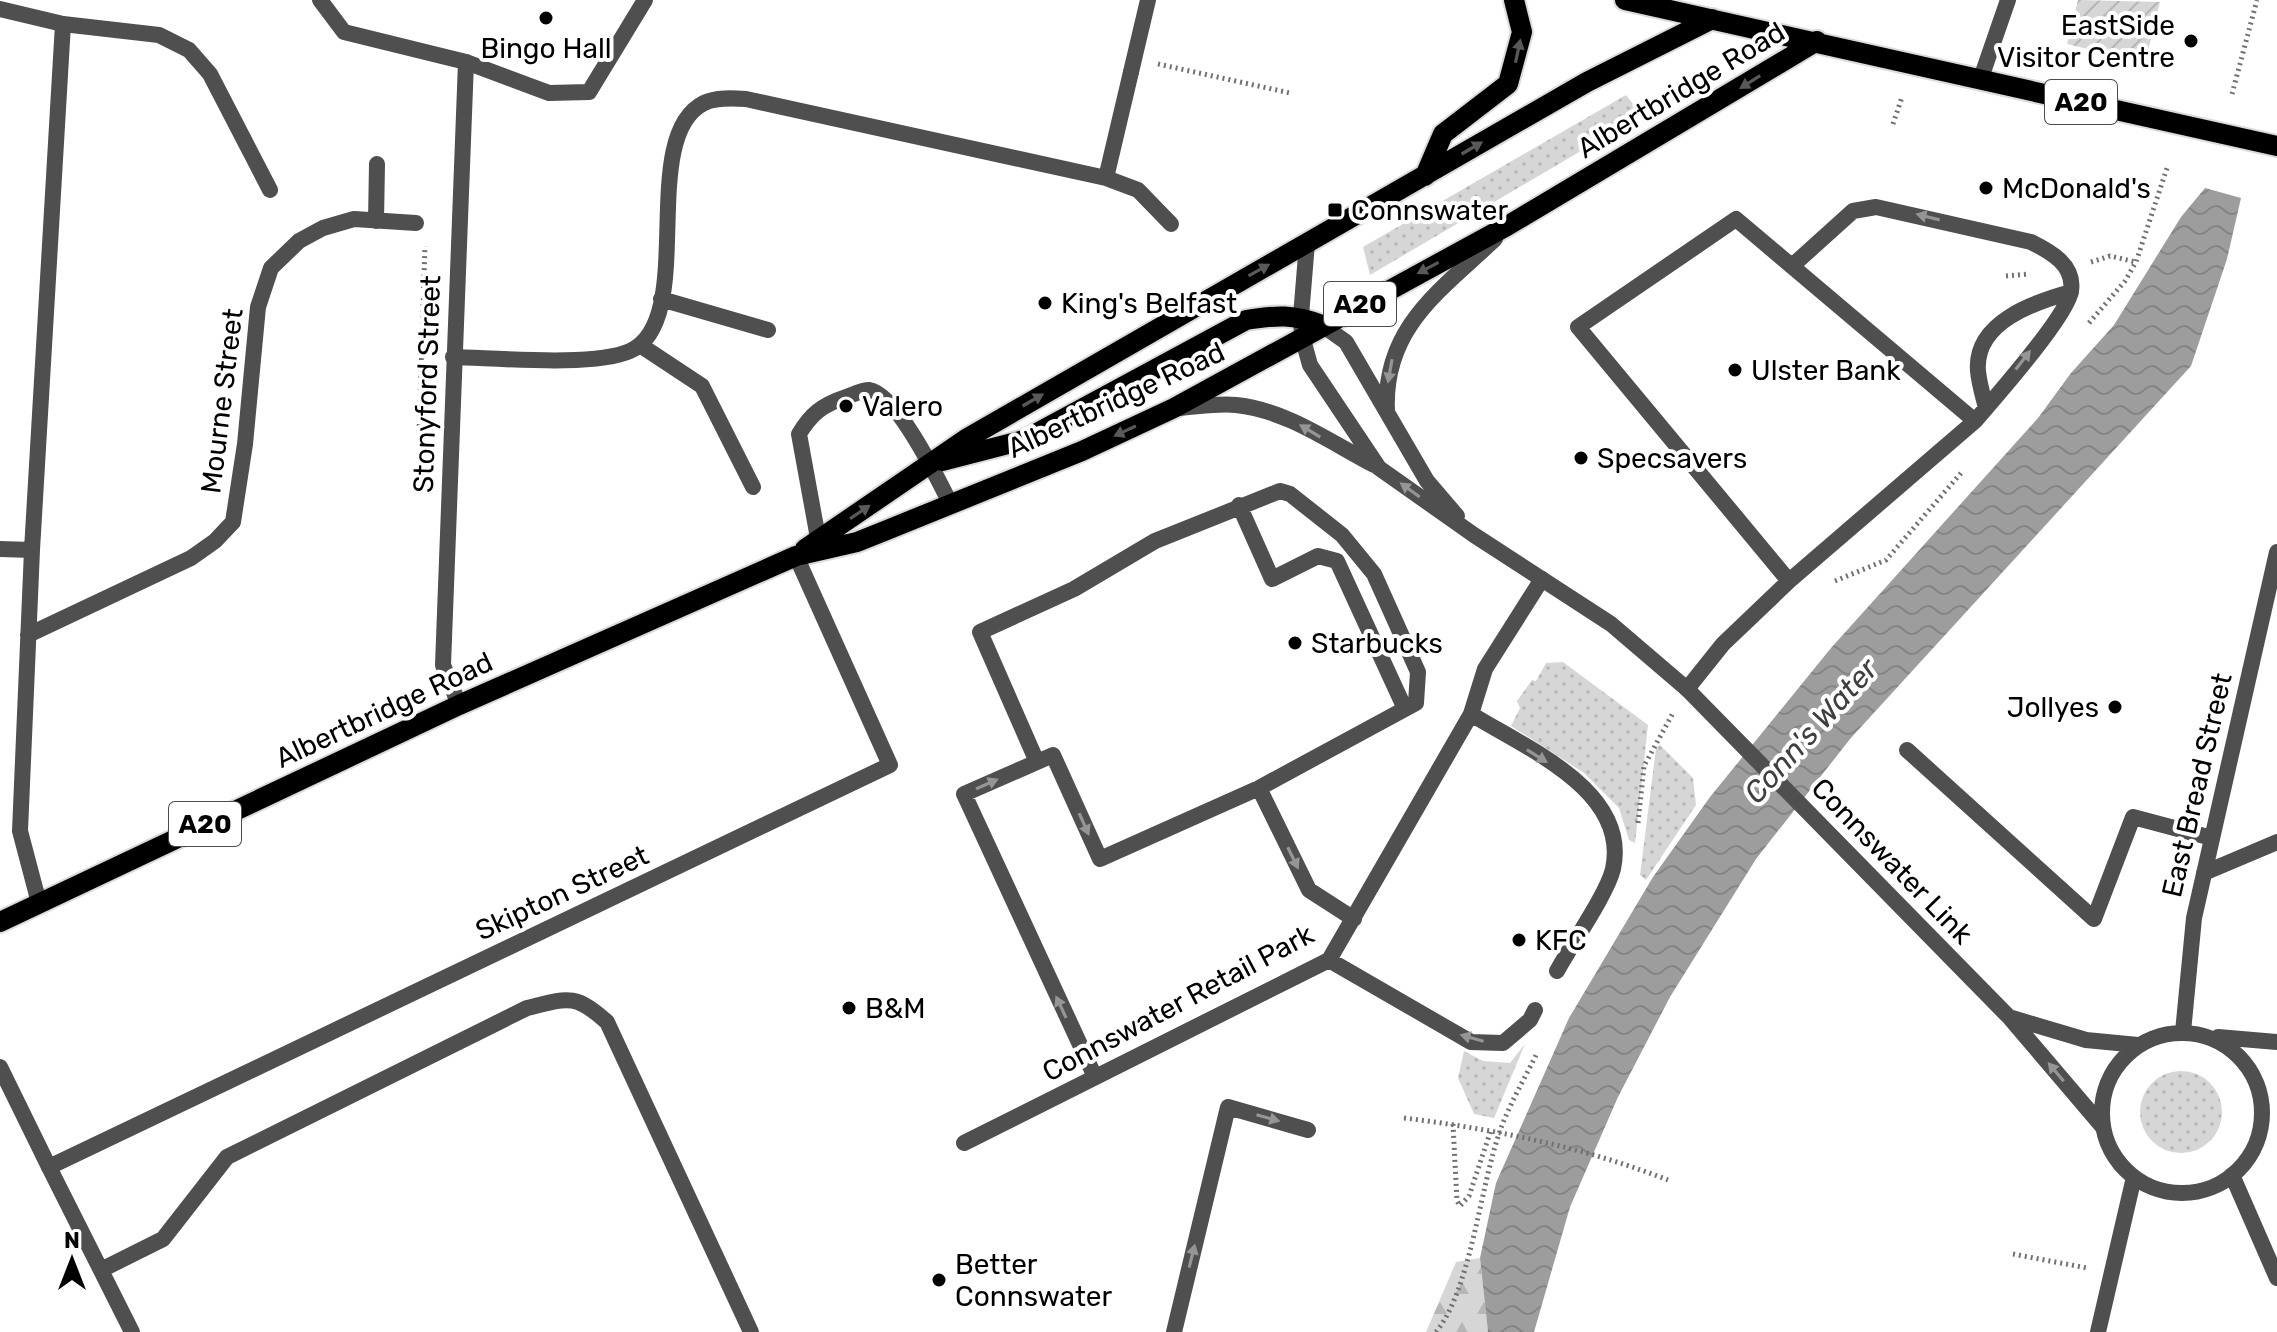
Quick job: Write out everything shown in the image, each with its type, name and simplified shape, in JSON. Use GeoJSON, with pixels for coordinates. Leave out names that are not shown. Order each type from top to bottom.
{"type":"FeatureCollection","features":[{"type":"Feature","properties":{"kind":"main road"},"geometry":{"type":"LineString","coordinates":[[1425,176],[1443,134],[1508,84],[1522,32],[1514,0]]}},
{"type":"Feature","properties":{"kind":"main road","name":"A20"},"geometry":{"type":"LineString","coordinates":[[1625,0],[1679,6],[1712,19],[2277,146]]}},
{"type":"Feature","properties":{"kind":"main road","name":"Albertbridge Road"},"geometry":{"type":"LineString","coordinates":[[0,922],[459,705],[818,545],[979,431],[1587,82],[1712,19]]}},
{"type":"Feature","properties":{"kind":"main road","name":"Albertbridge Road"},"geometry":{"type":"LineString","coordinates":[[818,545],[857,542],[951,505],[1174,408],[1301,326],[1322,325],[1507,226],[1817,41]]}},
{"type":"Feature","properties":{"kind":"main road"},"geometry":{"type":"LineString","coordinates":[[930,464],[1024,440],[1246,320],[1280,314],[1301,326]]}},
{"type":"Feature","properties":{"kind":"street"},"geometry":{"type":"LineString","coordinates":[[320,0],[344,32],[466,62],[549,93],[589,92],[645,0]]}},
{"type":"Feature","properties":{"kind":"street"},"geometry":{"type":"LineString","coordinates":[[1106,178],[1148,0]]}},
{"type":"Feature","properties":{"kind":"street"},"geometry":{"type":"LineString","coordinates":[[1981,78],[2008,0]]}},
{"type":"Feature","properties":{"kind":"street"},"geometry":{"type":"LineString","coordinates":[[0,9],[63,24],[159,35],[189,50],[210,74],[270,190]]}},
{"type":"Feature","properties":{"kind":"street"},"geometry":{"type":"LineString","coordinates":[[39,903],[20,831],[32,550],[63,24]]}},
{"type":"Feature","properties":{"kind":"street","name":"Stonyford Street"},"geometry":{"type":"LineString","coordinates":[[459,705],[443,665],[466,62]]}},
{"type":"Feature","properties":{"kind":"street"},"geometry":{"type":"LineString","coordinates":[[453,357],[593,357],[629,352],[640,345],[651,331],[661,299],[677,138],[695,109],[714,100],[746,99],[1106,178],[1138,190],[1171,224]]}},
{"type":"Feature","properties":{"kind":"street"},"geometry":{"type":"LineString","coordinates":[[376,221],[377,164]]}},
{"type":"Feature","properties":{"kind":"street"},"geometry":{"type":"LineString","coordinates":[[1687,689],[1723,644],[1789,581],[1980,415],[2060,313],[2071,292],[2069,270],[2052,252],[2031,242],[1876,207],[1853,211],[1792,266]]}},
{"type":"Feature","properties":{"kind":"street","name":"Mourne Street"},"geometry":{"type":"LineString","coordinates":[[28,635],[191,558],[215,541],[233,522],[245,444],[258,307],[271,268],[299,241],[323,228],[354,219],[416,223]]}},
{"type":"Feature","properties":{"kind":"street"},"geometry":{"type":"LineString","coordinates":[[1789,581],[1578,327],[1736,219],[1980,415]]}},
{"type":"Feature","properties":{"kind":"street"},"geometry":{"type":"LineString","coordinates":[[1388,415],[1390,363],[1404,331],[1416,315],[1507,226]]}},
{"type":"Feature","properties":{"kind":"street","name":"Connswater Link"},"geometry":{"type":"LineString","coordinates":[[1307,243],[1301,326],[1310,365],[1379,468]]}},
{"type":"Feature","properties":{"kind":"street"},"geometry":{"type":"LineString","coordinates":[[1980,415],[1978,368],[1986,342],[2011,312],[2071,292]]}},
{"type":"Feature","properties":{"kind":"street"},"geometry":{"type":"LineString","coordinates":[[661,299],[768,330]]}},
{"type":"Feature","properties":{"kind":"street","name":"Connswater Link"},"geometry":{"type":"LineString","coordinates":[[1322,325],[1346,342],[1427,481],[1474,535]]}},
{"type":"Feature","properties":{"kind":"street"},"geometry":{"type":"LineString","coordinates":[[640,345],[702,386],[753,487]]}},
{"type":"Feature","properties":{"kind":"street"},"geometry":{"type":"LineString","coordinates":[[818,545],[799,434],[811,414],[829,402],[867,390],[881,395],[915,438],[951,505]]}},
{"type":"Feature","properties":{"kind":"street","name":"Connswater Link"},"geometry":{"type":"LineString","coordinates":[[1174,408],[1233,404],[1257,408],[1299,424],[1379,468],[1474,535],[1611,624],[1725,724],[1819,826],[2010,1018],[2102,1126]]}},
{"type":"Feature","properties":{"kind":"street"},"geometry":{"type":"LineString","coordinates":[[1037,762],[980,632],[1074,589],[1155,541],[1280,491],[1290,494],[1342,535],[1374,574],[1418,672],[1416,703],[1259,788],[1100,859],[1053,755],[964,794],[1095,1077]]}},
{"type":"Feature","properties":{"kind":"street"},"geometry":{"type":"LineString","coordinates":[[1239,505],[1272,579],[1318,556],[1337,561],[1405,709]]}},
{"type":"Feature","properties":{"kind":"street"},"geometry":{"type":"LineString","coordinates":[[0,549],[32,550]]}},
{"type":"Feature","properties":{"kind":"street","name":"East Bread Street"},"geometry":{"type":"LineString","coordinates":[[2183,1032],[2194,918],[2277,552]]}},
{"type":"Feature","properties":{"kind":"street","name":"Skipton Street"},"geometry":{"type":"LineString","coordinates":[[49,1167],[890,765],[796,556]]}},
{"type":"Feature","properties":{"kind":"street","name":"Connswater Retail Park"},"geometry":{"type":"LineString","coordinates":[[964,1143],[1329,960],[1471,714],[1485,669],[1542,579]]}},
{"type":"Feature","properties":{"kind":"street"},"geometry":{"type":"LineString","coordinates":[[1471,714],[1586,786],[1603,810],[1615,841],[1612,871],[1557,971]]}},
{"type":"Feature","properties":{"kind":"street"},"geometry":{"type":"LineString","coordinates":[[1907,750],[2094,919],[2133,817],[2212,838]]}},
{"type":"Feature","properties":{"kind":"street"},"geometry":{"type":"LineString","coordinates":[[1259,788],[1309,890],[1354,919]]}},
{"type":"Feature","properties":{"kind":"street"},"geometry":{"type":"LineString","coordinates":[[2204,873],[2277,842]]}},
{"type":"Feature","properties":{"kind":"street"},"geometry":{"type":"LineString","coordinates":[[1329,960],[1471,1042],[1503,1043],[1530,1020],[1535,1010]]}},
{"type":"Feature","properties":{"kind":"street"},"geometry":{"type":"LineString","coordinates":[[101,1270],[163,1239],[227,1157],[527,1008],[561,999],[586,1002],[607,1022],[751,1332]]}},
{"type":"Feature","properties":{"kind":"street","name":"Connswater Link"},"geometry":{"type":"LineString","coordinates":[[2010,1018],[2086,1040],[2138,1045]]}},
{"type":"Feature","properties":{"kind":"street"},"geometry":{"type":"LineString","coordinates":[[2277,1042],[2183,1032],[2157,1036],[2138,1045],[2109,1076],[2102,1101],[2102,1126],[2110,1150],[2134,1177],[2145,1186],[2171,1193],[2198,1192],[2232,1175],[2277,1120]]}},
{"type":"Feature","properties":{"kind":"street"},"geometry":{"type":"LineString","coordinates":[[2208,1037],[2231,1049],[2254,1079],[2262,1117],[2257,1143]]}},
{"type":"Feature","properties":{"kind":"street"},"geometry":{"type":"LineString","coordinates":[[0,1067],[132,1332]]}},
{"type":"Feature","properties":{"kind":"street"},"geometry":{"type":"LineString","coordinates":[[1174,1332],[1228,1107],[1308,1130]]}},
{"type":"Feature","properties":{"kind":"street"},"geometry":{"type":"LineString","coordinates":[[2232,1175],[2277,1278]]}},
{"type":"Feature","properties":{"kind":"street"},"geometry":{"type":"LineString","coordinates":[[2098,1332],[2134,1177]]}},
{"type":"Feature","properties":{"kind":"path"},"geometry":{"type":"LineString","coordinates":[[2232,94],[2257,0]]}},
{"type":"Feature","properties":{"kind":"path"},"geometry":{"type":"LineString","coordinates":[[1132,65],[1290,93]]}},
{"type":"Feature","properties":{"kind":"path"},"geometry":{"type":"LineString","coordinates":[[1893,124],[1902,97]]}},
{"type":"Feature","properties":{"kind":"path"},"geometry":{"type":"LineString","coordinates":[[416,223],[425,245],[419,432]]}},
{"type":"Feature","properties":{"kind":"path"},"geometry":{"type":"LineString","coordinates":[[1404,1118],[1491,1130],[1610,1158],[1668,1180]]}},
{"type":"Feature","properties":{"kind":"path"},"geometry":{"type":"LineString","coordinates":[[1453,1124],[1457,1201],[1460,1206],[1469,1196],[1491,1130]]}},
{"type":"Feature","properties":{"kind":"path"},"geometry":{"type":"LineString","coordinates":[[2013,1254],[2112,1273]]}},
{"type":"Feature","properties":{"kind":"green space"},"geometry":{"type":"Polygon","coordinates":[[[2078,0],[2160,2],[2145,63],[2067,44],[2078,0]]]}},
{"type":"Feature","properties":{"kind":"green space"},"geometry":{"type":"Polygon","coordinates":[[[1626,95],[1642,115],[1370,275],[1363,247],[1626,95]]]}},
{"type":"Feature","properties":{"kind":"green space"},"geometry":{"type":"Polygon","coordinates":[[[1563,662],[1648,725],[1635,843],[1629,840],[1619,808],[1584,773],[1511,726],[1520,708],[1517,701],[1532,680],[1536,681],[1546,663],[1563,662]]]}},
{"type":"Feature","properties":{"kind":"green space"},"geometry":{"type":"Polygon","coordinates":[[[1660,745],[1693,778],[1696,805],[1646,880],[1640,875],[1656,748],[1660,745]]]}},
{"type":"Feature","properties":{"kind":"green space"},"geometry":{"type":"Polygon","coordinates":[[[1525,1044],[1494,1118],[1474,1114],[1458,1078],[1464,1051],[1483,1061],[1510,1063],[1525,1044]]]}},
{"type":"Feature","properties":{"kind":"green space"},"geometry":{"type":"Polygon","coordinates":[[[2181,1071],[2197,1075],[2210,1083],[2218,1096],[2222,1112],[2218,1128],[2210,1141],[2197,1149],[2181,1153],[2165,1149],[2152,1141],[2144,1128],[2140,1112],[2144,1096],[2152,1083],[2165,1075],[2181,1071]]]}},
{"type":"Feature","properties":{"kind":"green space"},"geometry":{"type":"Polygon","coordinates":[[[1480,1258],[1488,1332],[1426,1332],[1456,1262],[1480,1258]]]}},
{"type":"Feature","properties":{"kind":"water","name":"Conn's Water"},"geometry":{"type":"Polygon","coordinates":[[[2205,188],[2241,198],[2227,259],[2191,366],[1850,739],[1756,859],[1670,997],[1618,1097],[1570,1207],[1534,1332],[1488,1332],[1480,1258],[1496,1183],[1569,1018],[1653,877],[1710,797],[1831,648],[2038,418],[2071,373],[2114,325],[2181,217],[2205,188]]]}},
{"type":"Feature","properties":{"kind":"place","name":"Bingo Hall"},"geometry":{"type":"Point","coordinates":[546,18]}},
{"type":"Feature","properties":{"kind":"place","name":"EastSide Visitor Centre"},"geometry":{"type":"Point","coordinates":[2191,41]}},
{"type":"Feature","properties":{"kind":"place","name":"McDonald's"},"geometry":{"type":"Point","coordinates":[1986,188]}},
{"type":"Feature","properties":{"kind":"place","name":"Connswater"},"geometry":{"type":"Point","coordinates":[1335,210]}},
{"type":"Feature","properties":{"kind":"place","name":"King's Belfast"},"geometry":{"type":"Point","coordinates":[1045,303]}},
{"type":"Feature","properties":{"kind":"place","name":"Ulster Bank"},"geometry":{"type":"Point","coordinates":[1735,370]}},
{"type":"Feature","properties":{"kind":"place","name":"Valero"},"geometry":{"type":"Point","coordinates":[846,406]}},
{"type":"Feature","properties":{"kind":"place","name":"Specsavers"},"geometry":{"type":"Point","coordinates":[1581,458]}},
{"type":"Feature","properties":{"kind":"place","name":"Starbucks"},"geometry":{"type":"Point","coordinates":[1295,643]}},
{"type":"Feature","properties":{"kind":"place","name":"Jollyes"},"geometry":{"type":"Point","coordinates":[2115,707]}},
{"type":"Feature","properties":{"kind":"place","name":"KFC"},"geometry":{"type":"Point","coordinates":[1519,940]}},
{"type":"Feature","properties":{"kind":"place","name":"B&M"},"geometry":{"type":"Point","coordinates":[849,1008]}},
{"type":"Feature","properties":{"kind":"place","name":"Better Connswater"},"geometry":{"type":"Point","coordinates":[939,1280]}}]}
